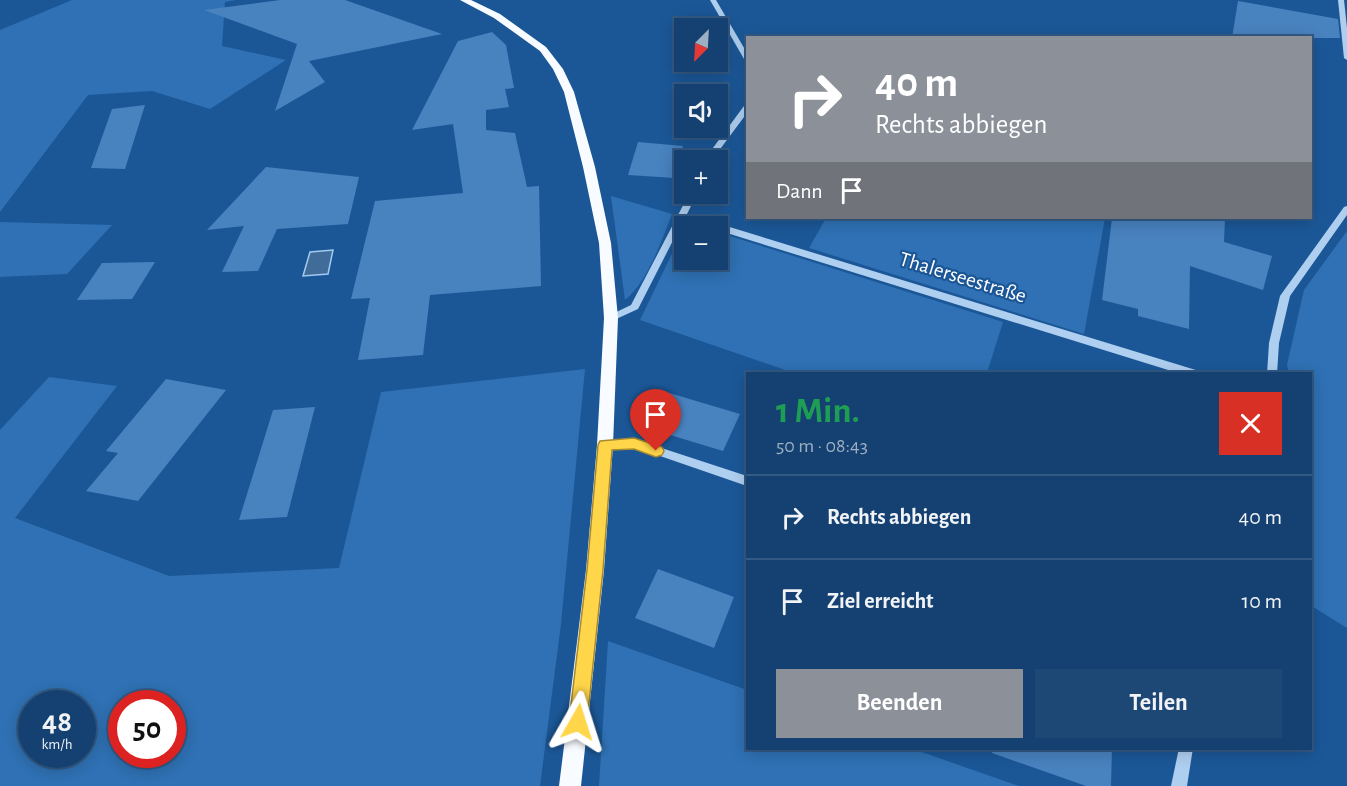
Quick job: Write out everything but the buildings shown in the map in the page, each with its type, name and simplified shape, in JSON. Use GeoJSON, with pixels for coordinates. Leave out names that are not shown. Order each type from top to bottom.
{"type":"FeatureCollection","features":[{"type":"Feature","properties":{"kind":"main road"},"geometry":{"type":"LineString","coordinates":[[464,0],[497,16],[543,49],[558,69],[569,92],[589,167],[605,243],[611,318],[605,445],[595,570],[570,786]]}},
{"type":"Feature","properties":{"kind":"street"},"geometry":{"type":"LineString","coordinates":[[713,0],[746,57]]}},
{"type":"Feature","properties":{"kind":"street"},"geometry":{"type":"LineString","coordinates":[[1341,0],[1347,58]]}},
{"type":"Feature","properties":{"kind":"street"},"geometry":{"type":"LineString","coordinates":[[716,150],[746,109]]}},
{"type":"Feature","properties":{"kind":"street"},"geometry":{"type":"LineString","coordinates":[[683,216],[688,204]]}},
{"type":"Feature","properties":{"kind":"street"},"geometry":{"type":"LineString","coordinates":[[1272,372],[1275,343],[1285,296],[1347,209]]}},
{"type":"Feature","properties":{"kind":"street","name":"Thalerseestraße"},"geometry":{"type":"LineString","coordinates":[[728,230],[1189,372]]}},
{"type":"Feature","properties":{"kind":"street"},"geometry":{"type":"LineString","coordinates":[[611,318],[635,307],[674,233]]}},
{"type":"Feature","properties":{"kind":"street"},"geometry":{"type":"LineString","coordinates":[[605,445],[634,443],[746,481]]}},
{"type":"Feature","properties":{"kind":"street"},"geometry":{"type":"LineString","coordinates":[[1179,786],[1186,750]]}},
{"type":"Feature","properties":{"kind":"shaded area"},"geometry":{"type":"Polygon","coordinates":[[[72,0],[236,0],[225,2],[222,46],[286,60],[210,109],[152,91],[88,95],[0,212],[0,30],[72,0]]]}},
{"type":"Feature","properties":{"kind":"shaded area"},"geometry":{"type":"Polygon","coordinates":[[[611,196],[672,214],[647,272],[625,300],[611,196]]]}},
{"type":"Feature","properties":{"kind":"shaded area"},"geometry":{"type":"Polygon","coordinates":[[[825,219],[1105,219],[1084,334],[809,248],[825,219]]]}},
{"type":"Feature","properties":{"kind":"shaded area"},"geometry":{"type":"Polygon","coordinates":[[[0,222],[112,225],[67,274],[0,277],[0,222]]]}},
{"type":"Feature","properties":{"kind":"shaded area"},"geometry":{"type":"Polygon","coordinates":[[[1347,231],[1347,628],[1312,606],[1312,372],[1289,372],[1287,365],[1304,290],[1347,231]]]}},
{"type":"Feature","properties":{"kind":"shaded area"},"geometry":{"type":"Polygon","coordinates":[[[728,235],[1003,322],[987,372],[791,372],[640,320],[674,249],[674,270],[728,270],[728,235]]]}},
{"type":"Feature","properties":{"kind":"shaded area"},"geometry":{"type":"Polygon","coordinates":[[[333,250],[328,274],[303,276],[310,252],[333,250]]]}},
{"type":"Feature","properties":{"kind":"shaded area"},"geometry":{"type":"Polygon","coordinates":[[[585,369],[561,624],[540,786],[0,786],[0,430],[49,377],[117,386],[15,518],[169,576],[339,568],[381,392],[585,369]]]}},
{"type":"Feature","properties":{"kind":"shaded area"},"geometry":{"type":"Polygon","coordinates":[[[608,641],[746,690],[746,750],[916,750],[1019,786],[599,786],[608,641]]]}},
{"type":"Feature","properties":{"kind":"route"},"geometry":{"type":"LineString","coordinates":[[578,722],[595,570],[605,445],[634,443],[656,451]]}}]}
